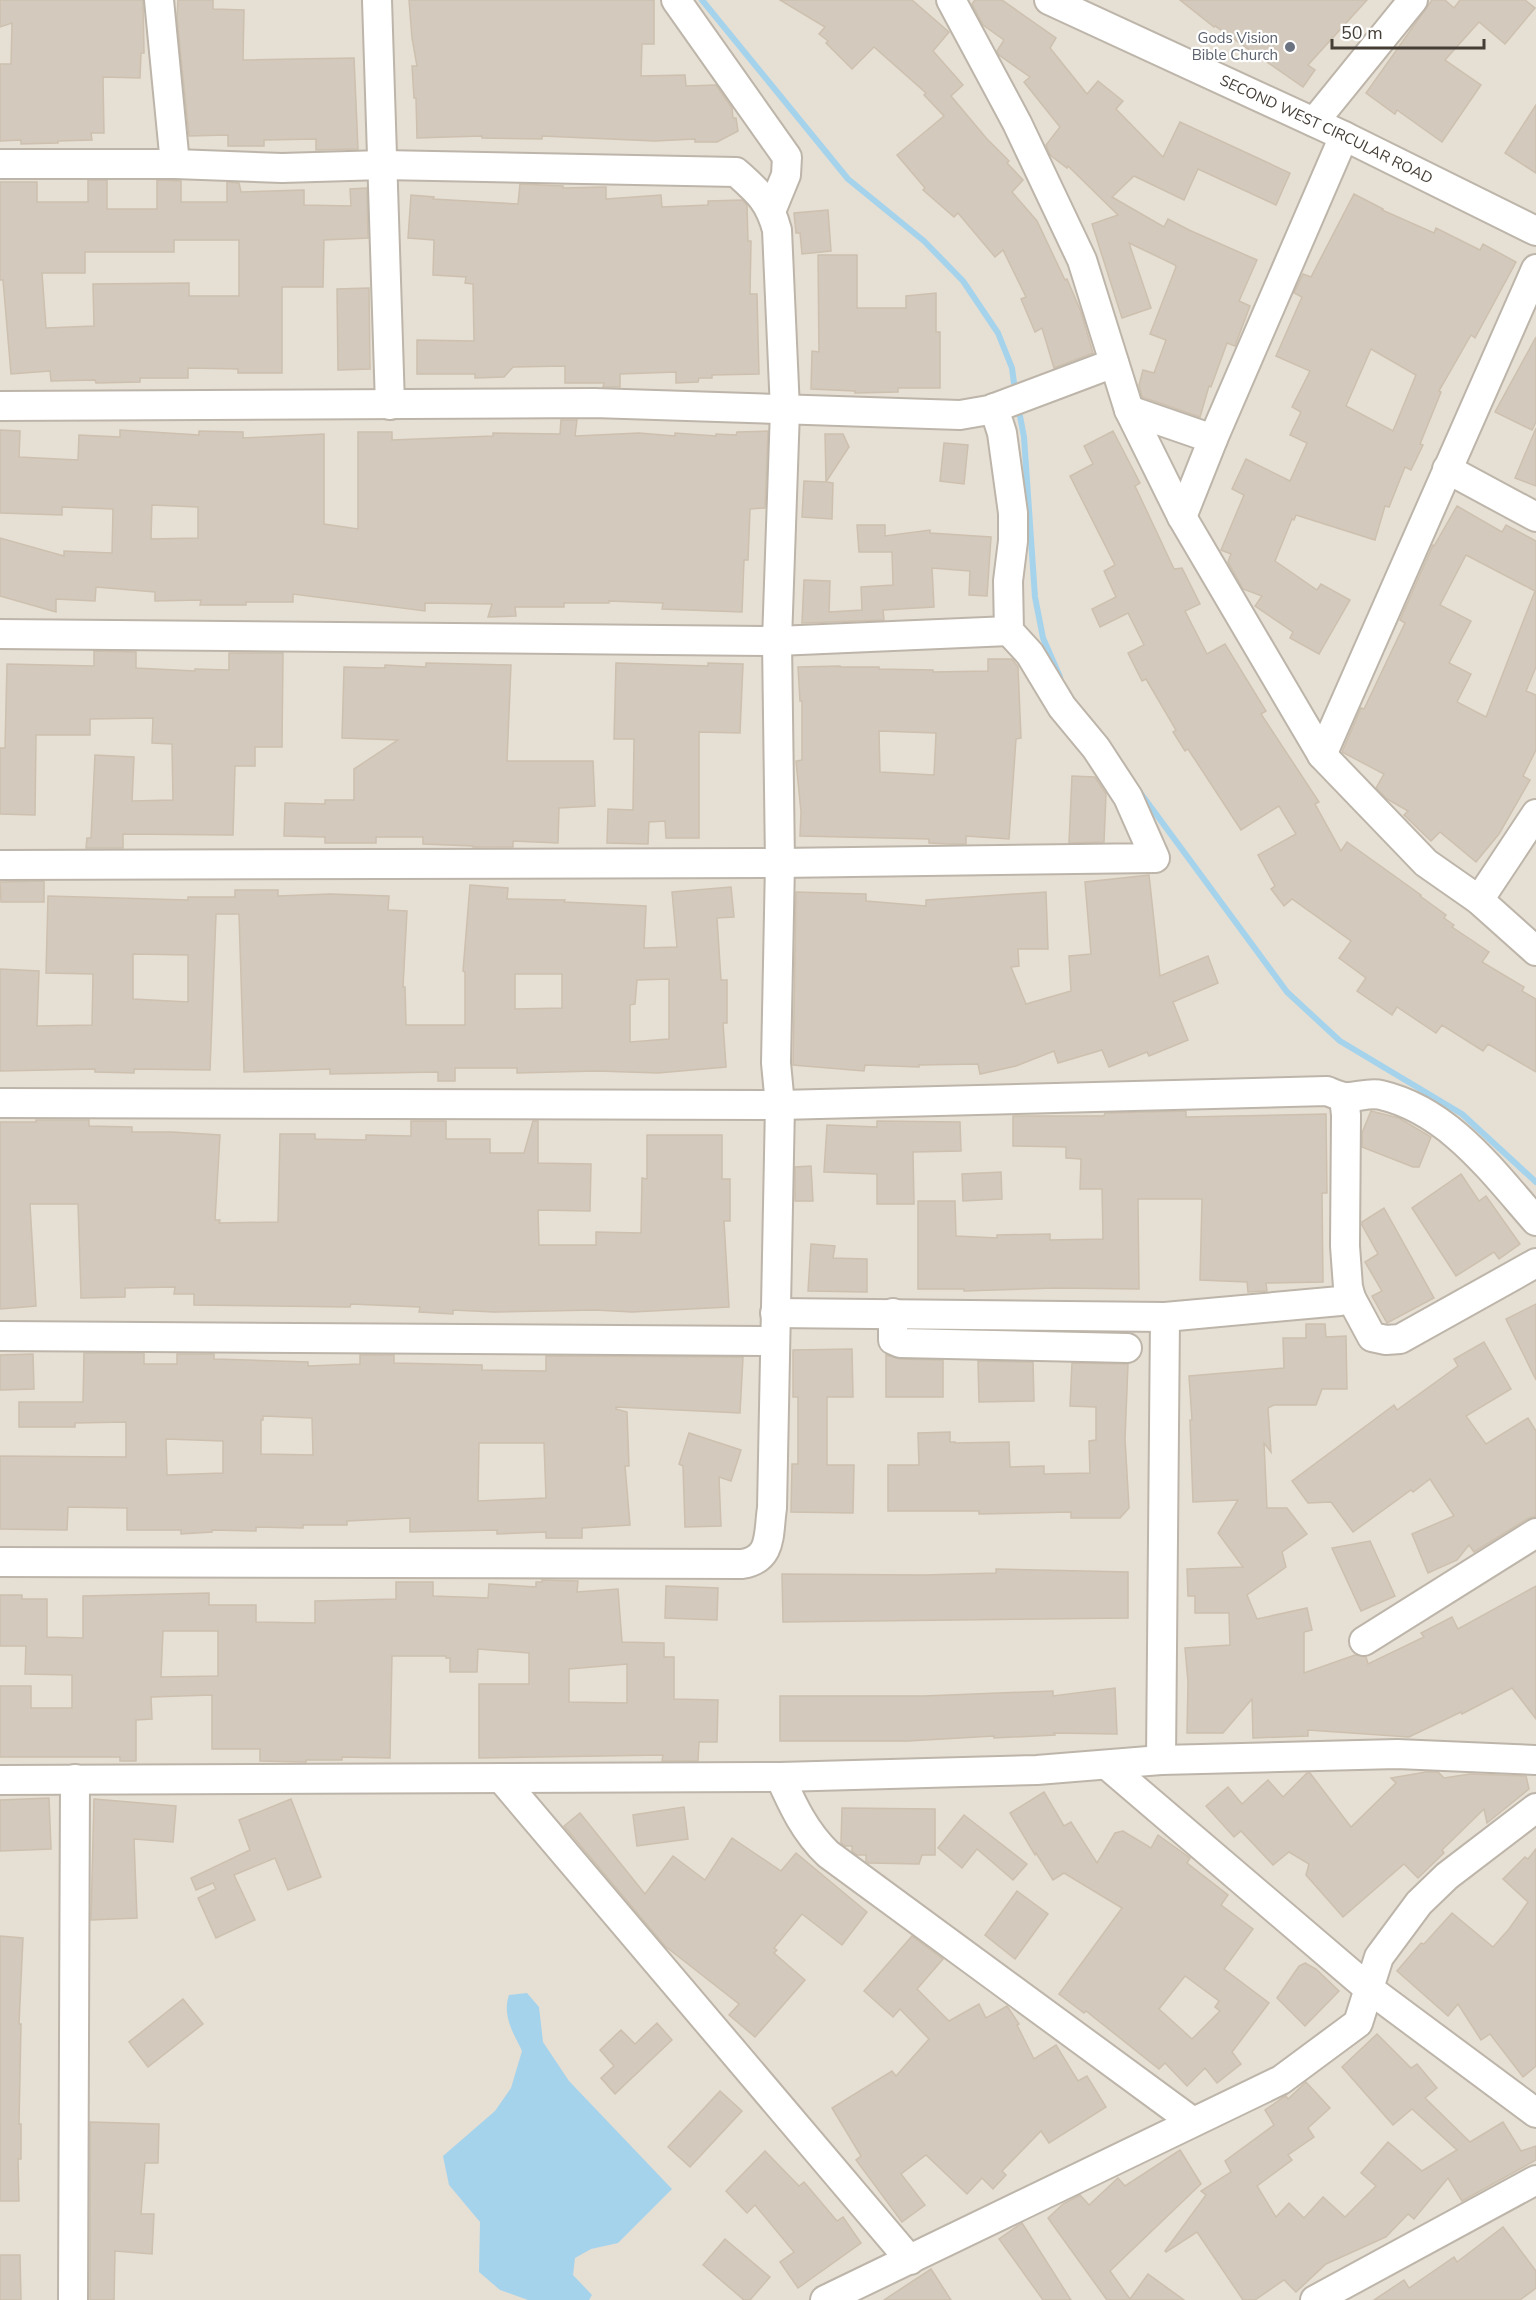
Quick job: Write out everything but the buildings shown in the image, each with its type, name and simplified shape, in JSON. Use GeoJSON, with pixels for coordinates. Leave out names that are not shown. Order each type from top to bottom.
{"type":"FeatureCollection","features":[{"type":"Feature","properties":{"kind":"street"},"geometry":{"type":"LineString","coordinates":[[159,0],[175,164]]}},
{"type":"Feature","properties":{"kind":"street"},"geometry":{"type":"LineString","coordinates":[[377,0],[390,405]]}},
{"type":"Feature","properties":{"kind":"street"},"geometry":{"type":"LineString","coordinates":[[676,0],[787,157],[786,176],[772,209]]}},
{"type":"Feature","properties":{"kind":"street"},"geometry":{"type":"LineString","coordinates":[[951,0],[1017,123],[1082,260],[1129,410],[1182,517],[1322,755],[1426,863],[1479,900],[1536,951]]}},
{"type":"Feature","properties":{"kind":"street"},"geometry":{"type":"LineString","coordinates":[[1314,122],[1413,0]]}},
{"type":"Feature","properties":{"kind":"street","name":"SECOND WEST CIRCULAR ROAD"},"geometry":{"type":"LineString","coordinates":[[1060,2],[1344,136],[1536,231]]}},
{"type":"Feature","properties":{"kind":"street"},"geometry":{"type":"LineString","coordinates":[[1182,517],[1213,439],[1344,136]]}},
{"type":"Feature","properties":{"kind":"street"},"geometry":{"type":"LineString","coordinates":[[0,164],[175,164],[282,168],[383,165],[736,172],[761,195],[772,209],[777,230],[785,410],[777,641],[780,863],[776,1062],[780,1105],[772,1508],[766,1551],[756,1562],[719,1564],[0,1562]]}},
{"type":"Feature","properties":{"kind":"street"},"geometry":{"type":"LineString","coordinates":[[1322,755],[1536,269]]}},
{"type":"Feature","properties":{"kind":"street"},"geometry":{"type":"LineString","coordinates":[[0,406],[594,403],[960,415],[994,408],[1114,363]]}},
{"type":"Feature","properties":{"kind":"street"},"geometry":{"type":"LineString","coordinates":[[0,865],[780,863],[1155,858],[1128,797],[1096,748],[1062,707],[1030,654],[1009,631],[1008,581],[1013,541],[1013,513],[1002,433],[994,408]]}},
{"type":"Feature","properties":{"kind":"street"},"geometry":{"type":"LineString","coordinates":[[1129,410],[1213,439]]}},
{"type":"Feature","properties":{"kind":"street"},"geometry":{"type":"LineString","coordinates":[[1447,469],[1536,517]]}},
{"type":"Feature","properties":{"kind":"street"},"geometry":{"type":"LineString","coordinates":[[0,634],[777,641],[1009,631]]}},
{"type":"Feature","properties":{"kind":"street"},"geometry":{"type":"LineString","coordinates":[[1479,900],[1536,814]]}},
{"type":"Feature","properties":{"kind":"street"},"geometry":{"type":"LineString","coordinates":[[0,1103],[780,1105],[1327,1091],[1344,1097],[1378,1094],[1407,1103],[1437,1120],[1465,1142],[1536,1221]]}},
{"type":"Feature","properties":{"kind":"street"},"geometry":{"type":"LineString","coordinates":[[1344,1097],[1346,1126],[1345,1246],[1348,1287],[1351,1298],[1372,1337],[1386,1340],[1400,1339],[1536,1263]]}},
{"type":"Feature","properties":{"kind":"street"},"geometry":{"type":"LineString","coordinates":[[775,1312],[1165,1317],[1340,1301],[1351,1298]]}},
{"type":"Feature","properties":{"kind":"street"},"geometry":{"type":"LineString","coordinates":[[893,1312],[893,1340],[900,1343],[1127,1348]]}},
{"type":"Feature","properties":{"kind":"street"},"geometry":{"type":"LineString","coordinates":[[1161,1760],[1165,1317]]}},
{"type":"Feature","properties":{"kind":"street"},"geometry":{"type":"LineString","coordinates":[[0,1336],[774,1341]]}},
{"type":"Feature","properties":{"kind":"street"},"geometry":{"type":"LineString","coordinates":[[1364,1641],[1536,1533]]}},
{"type":"Feature","properties":{"kind":"street"},"geometry":{"type":"LineString","coordinates":[[0,1779],[780,1777],[1038,1770],[1161,1760],[1397,1754],[1536,1760]]}},
{"type":"Feature","properties":{"kind":"street"},"geometry":{"type":"LineString","coordinates":[[1107,1765],[1368,1988],[1536,2113]]}},
{"type":"Feature","properties":{"kind":"street"},"geometry":{"type":"LineString","coordinates":[[780,1777],[801,1821],[813,1840],[828,1854],[1193,2122]]}},
{"type":"Feature","properties":{"kind":"street"},"geometry":{"type":"LineString","coordinates":[[501,1778],[910,2260]]}},
{"type":"Feature","properties":{"kind":"street"},"geometry":{"type":"LineString","coordinates":[[73,2300],[75,1779]]}},
{"type":"Feature","properties":{"kind":"street"},"geometry":{"type":"LineString","coordinates":[[825,2300],[1281,2080],[1358,2023],[1379,1957],[1419,1903],[1447,1875],[1536,1808]]}},
{"type":"Feature","properties":{"kind":"street"},"geometry":{"type":"LineString","coordinates":[[1315,2300],[1350,2293],[1536,2180]]}},
{"type":"Feature","properties":{"kind":"shaded area"},"geometry":{"type":"Polygon","coordinates":[[[0,0],[1536,0],[1536,2300],[0,2300],[0,0]]]}},
{"type":"Feature","properties":{"kind":"water"},"geometry":{"type":"Polygon","coordinates":[[[527,1993],[539,2007],[543,2042],[569,2081],[672,2189],[618,2243],[591,2249],[575,2258],[573,2275],[592,2295],[589,2300],[528,2300],[500,2290],[479,2272],[480,2222],[449,2185],[443,2156],[495,2111],[511,2088],[522,2051],[510,2024],[507,2003],[509,1995],[527,1993]]]}},
{"type":"Feature","properties":{"kind":"waterway"},"geometry":{"type":"LineString","coordinates":[[702,0],[848,179],[924,241],[963,281],[998,333],[1012,368],[1014,383]]}},
{"type":"Feature","properties":{"kind":"waterway"},"geometry":{"type":"LineString","coordinates":[[1020,416],[1024,437],[1035,597],[1043,638],[1060,677]]}},
{"type":"Feature","properties":{"kind":"waterway"},"geometry":{"type":"LineString","coordinates":[[1139,791],[1287,992],[1340,1041],[1462,1114],[1536,1182]]}},
{"type":"Feature","properties":{"kind":"place","name":"Gods Vision Bible Church"},"geometry":{"type":"Point","coordinates":[1290,47]}}]}
